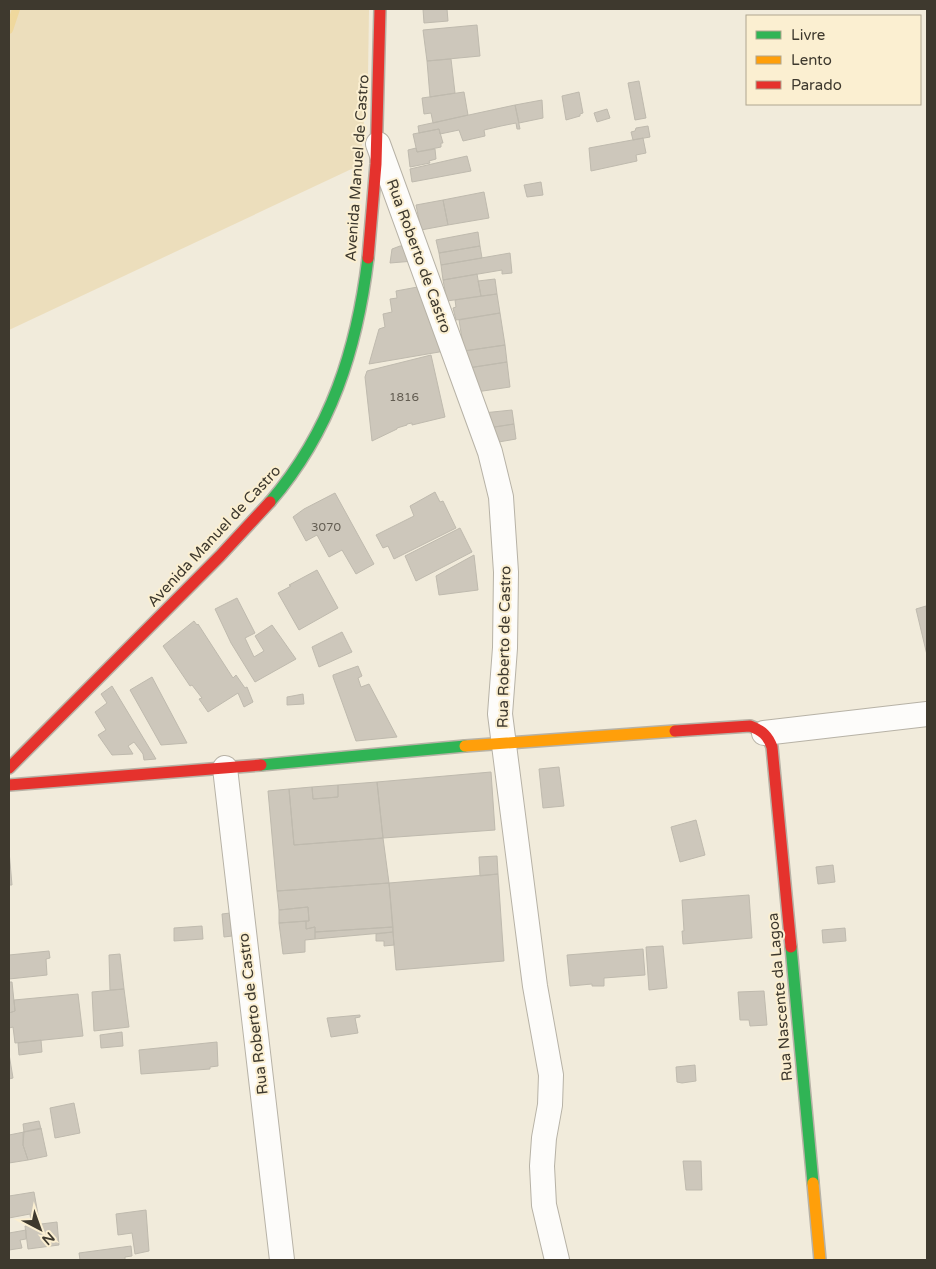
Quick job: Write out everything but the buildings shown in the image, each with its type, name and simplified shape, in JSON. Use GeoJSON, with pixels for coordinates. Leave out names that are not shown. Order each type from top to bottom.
{"type":"FeatureCollection","features":[{"type":"Feature","properties":{"kind":"street","name":"Avenida Manuel de Castro"},"geometry":{"type":"LineString","coordinates":[[9,768],[275,498],[311,448],[326,418],[356,329],[371,231],[380,9]]}},
{"type":"Feature","properties":{"kind":"street","name":"Rua Roberto de Castro"},"geometry":{"type":"LineString","coordinates":[[376,140],[490,452],[501,497],[506,572],[505,648],[500,714],[535,986],[550,1076],[550,1105],[544,1138],[542,1166],[544,1205],[557,1260]]}},
{"type":"Feature","properties":{"kind":"street"},"geometry":{"type":"LineString","coordinates":[[9,785],[503,743],[750,726],[764,733],[927,714]]}},
{"type":"Feature","properties":{"kind":"street","name":"Rua Nascente da Lagoa"},"geometry":{"type":"LineString","coordinates":[[764,733],[770,739],[772,747],[820,1260]]}},
{"type":"Feature","properties":{"kind":"street","name":"Rua Roberto de Castro"},"geometry":{"type":"LineString","coordinates":[[225,768],[282,1260]]}},
{"type":"Feature","properties":{"kind":"shaded area"},"geometry":{"type":"Polygon","coordinates":[[[9,9],[369,9],[368,76],[360,165],[9,330],[9,9]]]}},
{"type":"Feature","properties":{"kind":"waterway"},"geometry":{"type":"LineString","coordinates":[[9,30],[16,9]]}},
{"type":"Feature","properties":{"kind":"traffic: fast"},"geometry":{"type":"LineString","coordinates":[[270,502],[310,447],[338,388],[357,325],[368,258]]}},
{"type":"Feature","properties":{"kind":"traffic: fast"},"geometry":{"type":"LineString","coordinates":[[261,765],[465,746]]}},
{"type":"Feature","properties":{"kind":"traffic: fast"},"geometry":{"type":"LineString","coordinates":[[791,947],[813,1183]]}},
{"type":"Feature","properties":{"kind":"traffic: slow"},"geometry":{"type":"LineString","coordinates":[[465,746],[675,731]]}},
{"type":"Feature","properties":{"kind":"traffic: slow"},"geometry":{"type":"LineString","coordinates":[[813,1183],[820,1260]]}},
{"type":"Feature","properties":{"kind":"traffic: jam"},"geometry":{"type":"LineString","coordinates":[[368,258],[376,164],[380,9]]}},
{"type":"Feature","properties":{"kind":"traffic: jam"},"geometry":{"type":"LineString","coordinates":[[9,768],[220,556],[270,502]]}},
{"type":"Feature","properties":{"kind":"traffic: jam"},"geometry":{"type":"LineString","coordinates":[[675,731],[750,726],[758,729],[769,740],[772,747],[791,947]]}},
{"type":"Feature","properties":{"kind":"traffic: jam"},"geometry":{"type":"LineString","coordinates":[[9,785],[261,765]]}}]}
